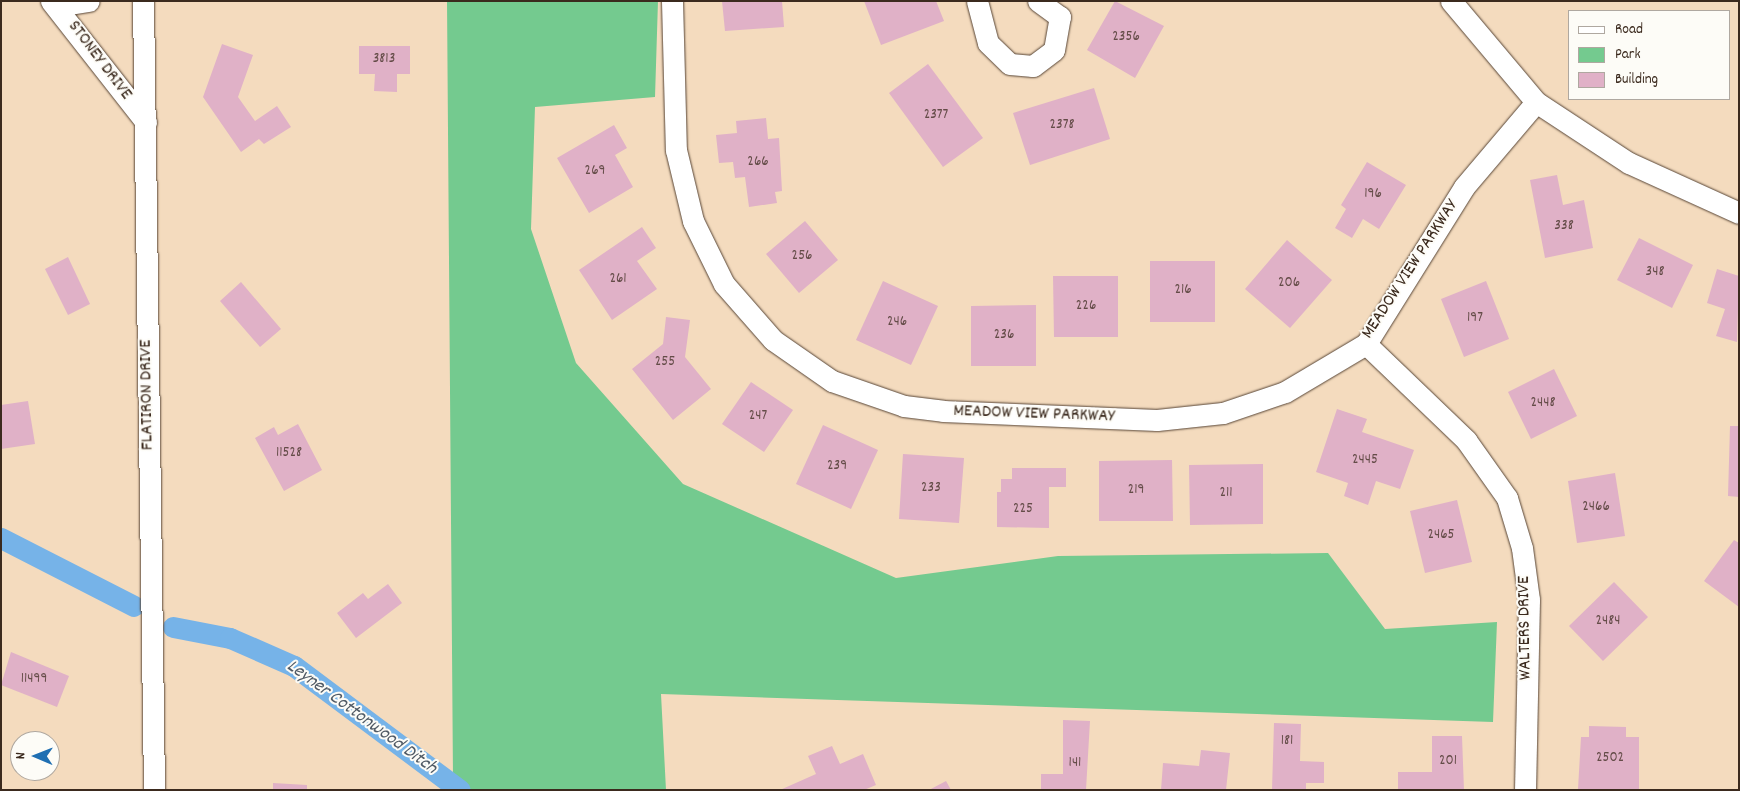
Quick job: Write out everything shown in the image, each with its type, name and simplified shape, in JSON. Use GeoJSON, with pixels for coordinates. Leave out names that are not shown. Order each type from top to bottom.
{"type":"FeatureCollection","features":[{"type":"Feature","properties":{"kind":"street"},"geometry":{"type":"LineString","coordinates":[[54,4],[89,1]]}},
{"type":"Feature","properties":{"kind":"street","name":"FLATIRON DRIVE"},"geometry":{"type":"LineString","coordinates":[[143,1],[154,790]]}},
{"type":"Feature","properties":{"kind":"street","name":"MEADOW VIEW PARKWAY"},"geometry":{"type":"LineString","coordinates":[[672,1],[676,150],[693,221],[724,284],[774,340],[832,381],[904,406],[943,412],[1157,420],[1223,413],[1285,392],[1366,344],[1464,187],[1536,102]]}},
{"type":"Feature","properties":{"kind":"street"},"geometry":{"type":"LineString","coordinates":[[977,1],[988,43],[1010,64],[1033,66],[1054,50],[1060,17],[1038,1]]}},
{"type":"Feature","properties":{"kind":"street"},"geometry":{"type":"LineString","coordinates":[[1451,1],[1536,102],[1629,163],[1739,213]]}},
{"type":"Feature","properties":{"kind":"street","name":"STONEY DRIVE"},"geometry":{"type":"LineString","coordinates":[[54,4],[146,122]]}},
{"type":"Feature","properties":{"kind":"street","name":"WALTERS DRIVE"},"geometry":{"type":"LineString","coordinates":[[1366,344],[1466,440],[1507,498],[1522,548],[1529,600],[1526,790]]}},
{"type":"Feature","properties":{"kind":"green space"},"geometry":{"type":"Polygon","coordinates":[[[447,1],[658,1],[655,97],[535,107],[531,229],[576,363],[683,484],[896,578],[1058,556],[1328,553],[1385,629],[1497,622],[1493,722],[661,694],[666,790],[468,790],[453,779],[447,1]]]}},
{"type":"Feature","properties":{"kind":"building"},"geometry":{"type":"Polygon","coordinates":[[[722,1],[782,1],[784,27],[725,31],[722,1]]]}},
{"type":"Feature","properties":{"kind":"building"},"geometry":{"type":"Polygon","coordinates":[[[864,1],[936,1],[944,21],[881,45],[864,1]]]}},
{"type":"Feature","properties":{"kind":"building"},"geometry":{"type":"Polygon","coordinates":[[[1115,1],[1164,26],[1135,78],[1087,50],[1115,1]]]}},
{"type":"Feature","properties":{"kind":"building"},"geometry":{"type":"Polygon","coordinates":[[[222,44],[253,55],[238,97],[255,121],[277,106],[291,127],[264,144],[259,139],[241,152],[203,97],[222,44]]]}},
{"type":"Feature","properties":{"kind":"building"},"geometry":{"type":"Polygon","coordinates":[[[359,46],[410,46],[410,74],[397,74],[397,92],[374,91],[375,74],[359,74],[359,46]]]}},
{"type":"Feature","properties":{"kind":"building"},"geometry":{"type":"Polygon","coordinates":[[[928,64],[983,138],[943,167],[889,93],[928,64]]]}},
{"type":"Feature","properties":{"kind":"building"},"geometry":{"type":"Polygon","coordinates":[[[1094,88],[1110,139],[1030,165],[1013,113],[1094,88]]]}},
{"type":"Feature","properties":{"kind":"building"},"geometry":{"type":"Polygon","coordinates":[[[766,118],[768,139],[779,138],[782,191],[775,192],[777,203],[749,207],[745,177],[735,178],[733,162],[719,163],[716,135],[737,133],[736,121],[766,118]]]}},
{"type":"Feature","properties":{"kind":"building"},"geometry":{"type":"Polygon","coordinates":[[[614,125],[627,148],[615,155],[633,187],[589,213],[557,158],[614,125]]]}},
{"type":"Feature","properties":{"kind":"building"},"geometry":{"type":"Polygon","coordinates":[[[1367,162],[1406,185],[1379,229],[1363,219],[1352,238],[1335,228],[1346,209],[1341,205],[1367,162]]]}},
{"type":"Feature","properties":{"kind":"building"},"geometry":{"type":"Polygon","coordinates":[[[1557,175],[1563,205],[1584,200],[1593,248],[1545,258],[1530,180],[1557,175]]]}},
{"type":"Feature","properties":{"kind":"building"},"geometry":{"type":"Polygon","coordinates":[[[805,221],[838,260],[799,293],[766,254],[805,221]]]}},
{"type":"Feature","properties":{"kind":"building"},"geometry":{"type":"Polygon","coordinates":[[[642,227],[656,248],[637,261],[657,289],[612,320],[579,270],[642,227]]]}},
{"type":"Feature","properties":{"kind":"building"},"geometry":{"type":"Polygon","coordinates":[[[1639,238],[1693,265],[1672,308],[1617,280],[1639,238]]]}},
{"type":"Feature","properties":{"kind":"building"},"geometry":{"type":"Polygon","coordinates":[[[1287,240],[1332,280],[1290,328],[1245,289],[1287,240]]]}},
{"type":"Feature","properties":{"kind":"building"},"geometry":{"type":"Polygon","coordinates":[[[68,257],[90,304],[68,315],[45,269],[68,257]]]}},
{"type":"Feature","properties":{"kind":"building"},"geometry":{"type":"Polygon","coordinates":[[[1150,261],[1215,261],[1215,322],[1150,322],[1150,261]]]}},
{"type":"Feature","properties":{"kind":"building"},"geometry":{"type":"Polygon","coordinates":[[[1717,269],[1739,276],[1737,342],[1716,336],[1725,309],[1707,303],[1717,269]]]}},
{"type":"Feature","properties":{"kind":"building"},"geometry":{"type":"Polygon","coordinates":[[[1053,276],[1118,276],[1118,337],[1054,337],[1053,276]]]}},
{"type":"Feature","properties":{"kind":"building"},"geometry":{"type":"Polygon","coordinates":[[[883,281],[938,306],[911,365],[856,340],[883,281]]]}},
{"type":"Feature","properties":{"kind":"building"},"geometry":{"type":"Polygon","coordinates":[[[1486,281],[1509,339],[1464,357],[1441,299],[1486,281]]]}},
{"type":"Feature","properties":{"kind":"building"},"geometry":{"type":"Polygon","coordinates":[[[241,282],[281,329],[260,347],[220,301],[241,282]]]}},
{"type":"Feature","properties":{"kind":"building"},"geometry":{"type":"Polygon","coordinates":[[[1036,305],[1036,366],[971,366],[971,306],[1036,305]]]}},
{"type":"Feature","properties":{"kind":"building"},"geometry":{"type":"Polygon","coordinates":[[[666,317],[690,320],[685,357],[711,389],[673,420],[632,369],[663,344],[666,317]]]}},
{"type":"Feature","properties":{"kind":"building"},"geometry":{"type":"Polygon","coordinates":[[[1554,369],[1577,416],[1531,439],[1508,392],[1554,369]]]}},
{"type":"Feature","properties":{"kind":"building"},"geometry":{"type":"Polygon","coordinates":[[[751,382],[793,410],[764,452],[722,424],[751,382]]]}},
{"type":"Feature","properties":{"kind":"building"},"geometry":{"type":"Polygon","coordinates":[[[28,401],[35,444],[1,449],[1,405],[28,401]]]}},
{"type":"Feature","properties":{"kind":"building"},"geometry":{"type":"Polygon","coordinates":[[[1337,409],[1367,419],[1362,432],[1414,450],[1400,489],[1376,481],[1368,505],[1344,496],[1348,483],[1316,472],[1337,409]]]}},
{"type":"Feature","properties":{"kind":"building"},"geometry":{"type":"Polygon","coordinates":[[[298,424],[322,470],[284,491],[255,438],[274,427],[278,435],[298,424]]]}},
{"type":"Feature","properties":{"kind":"building"},"geometry":{"type":"Polygon","coordinates":[[[823,425],[878,450],[851,509],[796,484],[823,425]]]}},
{"type":"Feature","properties":{"kind":"building"},"geometry":{"type":"Polygon","coordinates":[[[1730,426],[1739,426],[1739,497],[1728,496],[1730,426]]]}},
{"type":"Feature","properties":{"kind":"building"},"geometry":{"type":"Polygon","coordinates":[[[903,454],[964,458],[959,523],[899,519],[903,454]]]}},
{"type":"Feature","properties":{"kind":"building"},"geometry":{"type":"Polygon","coordinates":[[[1172,460],[1173,521],[1099,521],[1099,461],[1172,460]]]}},
{"type":"Feature","properties":{"kind":"building"},"geometry":{"type":"Polygon","coordinates":[[[1263,464],[1263,524],[1190,525],[1189,465],[1263,464]]]}},
{"type":"Feature","properties":{"kind":"building"},"geometry":{"type":"Polygon","coordinates":[[[1012,468],[1066,468],[1066,487],[1049,487],[1049,528],[997,527],[997,492],[1001,492],[1001,479],[1012,479],[1012,468]]]}},
{"type":"Feature","properties":{"kind":"building"},"geometry":{"type":"Polygon","coordinates":[[[1615,473],[1625,536],[1577,543],[1568,481],[1615,473]]]}},
{"type":"Feature","properties":{"kind":"building"},"geometry":{"type":"Polygon","coordinates":[[[1457,500],[1472,562],[1425,573],[1410,511],[1457,500]]]}},
{"type":"Feature","properties":{"kind":"building"},"geometry":{"type":"Polygon","coordinates":[[[1734,540],[1739,543],[1739,607],[1704,581],[1734,540]]]}},
{"type":"Feature","properties":{"kind":"building"},"geometry":{"type":"Polygon","coordinates":[[[1614,582],[1648,617],[1603,661],[1569,626],[1614,582]]]}},
{"type":"Feature","properties":{"kind":"building"},"geometry":{"type":"Polygon","coordinates":[[[388,584],[402,603],[356,638],[337,613],[363,593],[368,599],[388,584]]]}},
{"type":"Feature","properties":{"kind":"building"},"geometry":{"type":"Polygon","coordinates":[[[11,652],[69,676],[57,707],[1,685],[11,652]]]}},
{"type":"Feature","properties":{"kind":"building"},"geometry":{"type":"Polygon","coordinates":[[[1063,720],[1090,721],[1086,790],[1041,790],[1041,774],[1063,774],[1063,720]]]}},
{"type":"Feature","properties":{"kind":"building"},"geometry":{"type":"Polygon","coordinates":[[[1274,723],[1301,724],[1300,761],[1324,762],[1324,783],[1306,783],[1306,790],[1272,790],[1274,723]]]}},
{"type":"Feature","properties":{"kind":"building"},"geometry":{"type":"Polygon","coordinates":[[[1589,726],[1626,727],[1626,737],[1639,737],[1639,790],[1578,789],[1581,737],[1589,737],[1589,726]]]}},
{"type":"Feature","properties":{"kind":"building"},"geometry":{"type":"Polygon","coordinates":[[[1432,736],[1462,736],[1464,790],[1398,790],[1398,772],[1432,772],[1432,736]]]}},
{"type":"Feature","properties":{"kind":"building"},"geometry":{"type":"Polygon","coordinates":[[[832,746],[840,764],[863,754],[876,785],[864,790],[780,790],[816,774],[808,756],[832,746]]]}},
{"type":"Feature","properties":{"kind":"building"},"geometry":{"type":"Polygon","coordinates":[[[1201,750],[1230,753],[1226,790],[1161,790],[1163,763],[1199,766],[1201,750]]]}},
{"type":"Feature","properties":{"kind":"building"},"geometry":{"type":"Polygon","coordinates":[[[946,781],[951,790],[929,790],[946,781]]]}},
{"type":"Feature","properties":{"kind":"building"},"geometry":{"type":"Polygon","coordinates":[[[273,783],[307,785],[307,790],[273,790],[273,783]]]}},
{"type":"Feature","properties":{"kind":"waterway","name":"Leyner Cottonwood Ditch"},"geometry":{"type":"LineString","coordinates":[[1,538],[134,606]]}},
{"type":"Feature","properties":{"kind":"waterway","name":"Leyner Cottonwood Ditch"},"geometry":{"type":"LineString","coordinates":[[173,627],[230,638],[294,666],[460,790]]}}]}
